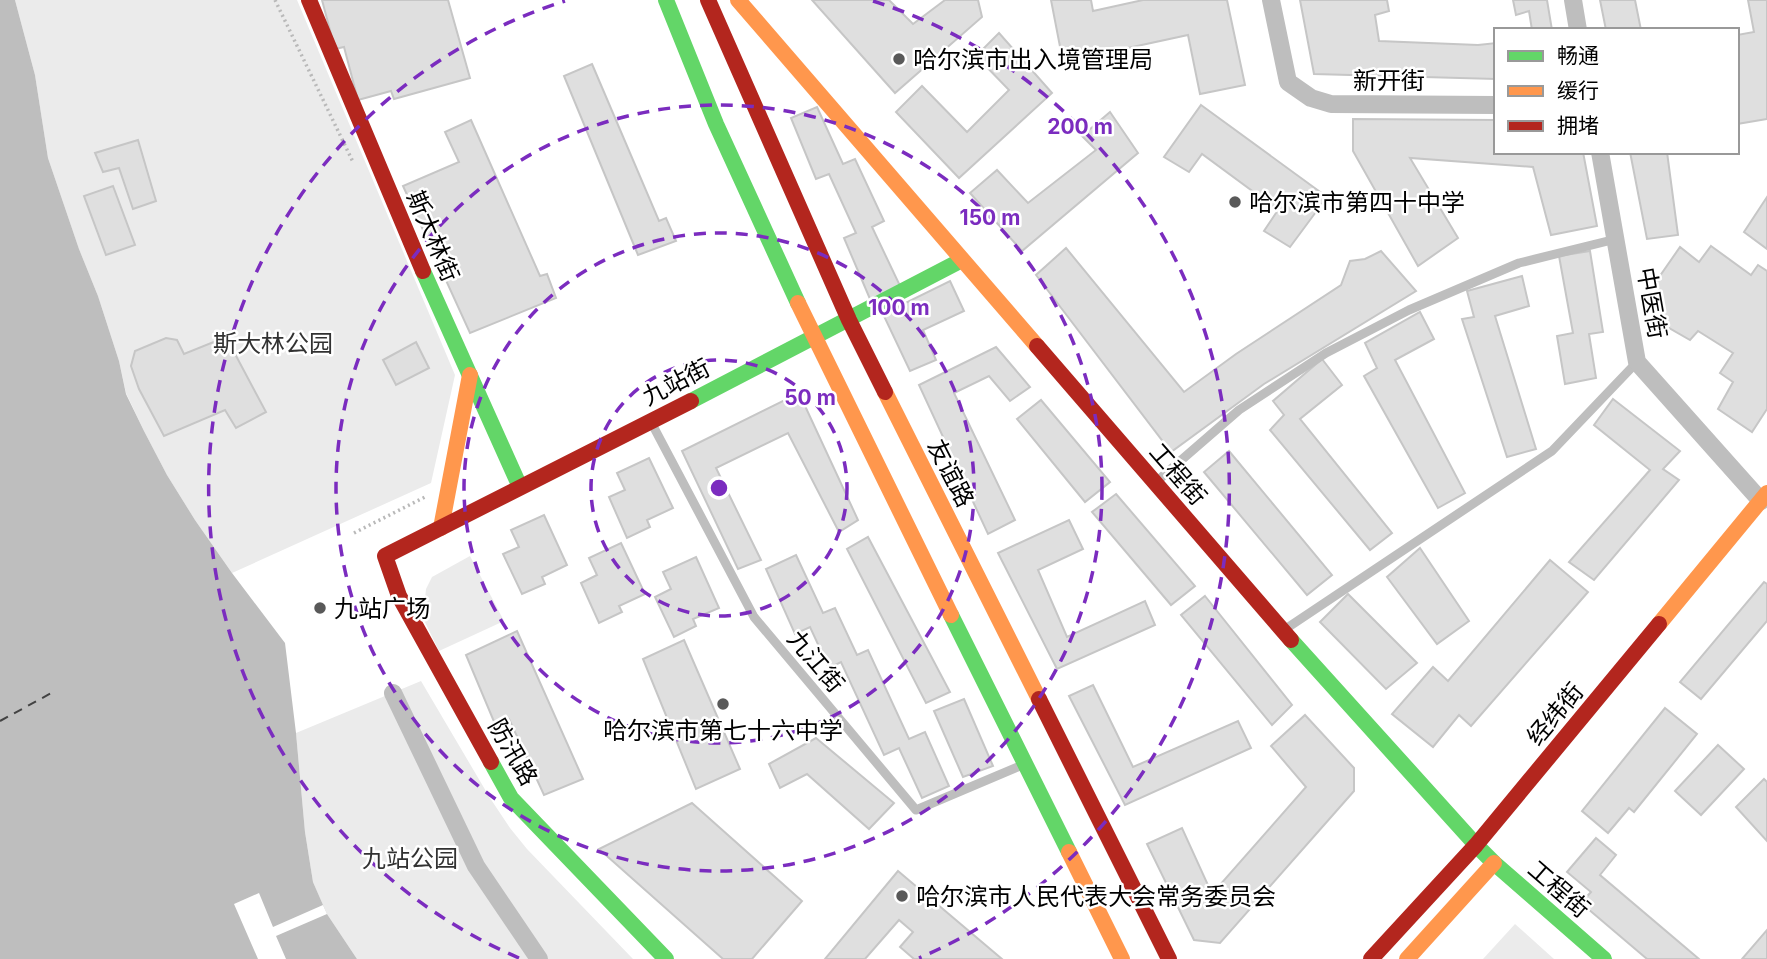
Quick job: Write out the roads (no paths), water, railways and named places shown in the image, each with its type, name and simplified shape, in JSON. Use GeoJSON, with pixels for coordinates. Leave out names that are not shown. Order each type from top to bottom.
{"type":"FeatureCollection","features":[{"type":"Feature","properties":{"kind":"main road","name":"斯大林街"},"geometry":{"type":"LineString","coordinates":[[309,0],[418,260],[520,487]]}},
{"type":"Feature","properties":{"kind":"main road"},"geometry":{"type":"LineString","coordinates":[[666,0],[716,124],[814,338],[1122,959]]}},
{"type":"Feature","properties":{"kind":"main road","name":"友谊路"},"geometry":{"type":"LineString","coordinates":[[708,0],[849,320],[1169,959]]}},
{"type":"Feature","properties":{"kind":"main road","name":"工程街"},"geometry":{"type":"LineString","coordinates":[[737,0],[1283,631],[1476,845],[1604,959]]}},
{"type":"Feature","properties":{"kind":"main road","name":"九站街"},"geometry":{"type":"LineString","coordinates":[[410,544],[962,260]]}},
{"type":"Feature","properties":{"kind":"main road"},"geometry":{"type":"LineString","coordinates":[[441,528],[470,375]]}},
{"type":"Feature","properties":{"kind":"main road","name":"经纬街"},"geometry":{"type":"LineString","coordinates":[[1371,959],[1476,845],[1765,500]]}},
{"type":"Feature","properties":{"kind":"main road","name":"防汛路"},"geometry":{"type":"LineString","coordinates":[[410,544],[385,556],[398,597],[511,799],[666,959]]}},
{"type":"Feature","properties":{"kind":"main road"},"geometry":{"type":"LineString","coordinates":[[1408,959],[1494,863]]}},
{"type":"Feature","properties":{"kind":"street","name":"新开街"},"geometry":{"type":"LineString","coordinates":[[1271,0],[1288,82],[1311,98],[1331,104],[1494,105]]}},
{"type":"Feature","properties":{"kind":"street"},"geometry":{"type":"LineString","coordinates":[[1573,0],[1578,28]]}},
{"type":"Feature","properties":{"kind":"street","name":"中医街"},"geometry":{"type":"LineString","coordinates":[[1600,154],[1637,362],[1765,500]]}},
{"type":"Feature","properties":{"kind":"street"},"geometry":{"type":"LineString","coordinates":[[393,693],[476,866],[538,959]]}},
{"type":"Feature","properties":{"kind":"lane"},"geometry":{"type":"LineString","coordinates":[[1155,483],[1239,410],[1326,353],[1409,310],[1518,263],[1616,239]]}},
{"type":"Feature","properties":{"kind":"lane"},"geometry":{"type":"LineString","coordinates":[[1283,631],[1552,451],[1637,362]]}},
{"type":"Feature","properties":{"kind":"lane","name":"九江街"},"geometry":{"type":"LineString","coordinates":[[650,421],[754,617],[916,810],[1025,764]]}},
{"type":"Feature","properties":{"kind":"place","name":"哈尔滨市出入境管理局"},"geometry":{"type":"Point","coordinates":[899,59]}},
{"type":"Feature","properties":{"kind":"place","name":"哈尔滨市第四十中学"},"geometry":{"type":"Point","coordinates":[1235,202]}},
{"type":"Feature","properties":{"kind":"place","name":"九站广场"},"geometry":{"type":"Point","coordinates":[320,608]}},
{"type":"Feature","properties":{"kind":"place","name":"哈尔滨市第七十六中学"},"geometry":{"type":"Point","coordinates":[723,704]}},
{"type":"Feature","properties":{"kind":"place","name":"哈尔滨市人民代表大会常务委员会"},"geometry":{"type":"Point","coordinates":[902,896]}},
{"type":"Feature","properties":{"kind":"park label","name":"斯大林公园"},"geometry":{"type":"Point","coordinates":[273,343]}},
{"type":"Feature","properties":{"kind":"park label","name":"九站公园"},"geometry":{"type":"Point","coordinates":[410,858]}}]}
